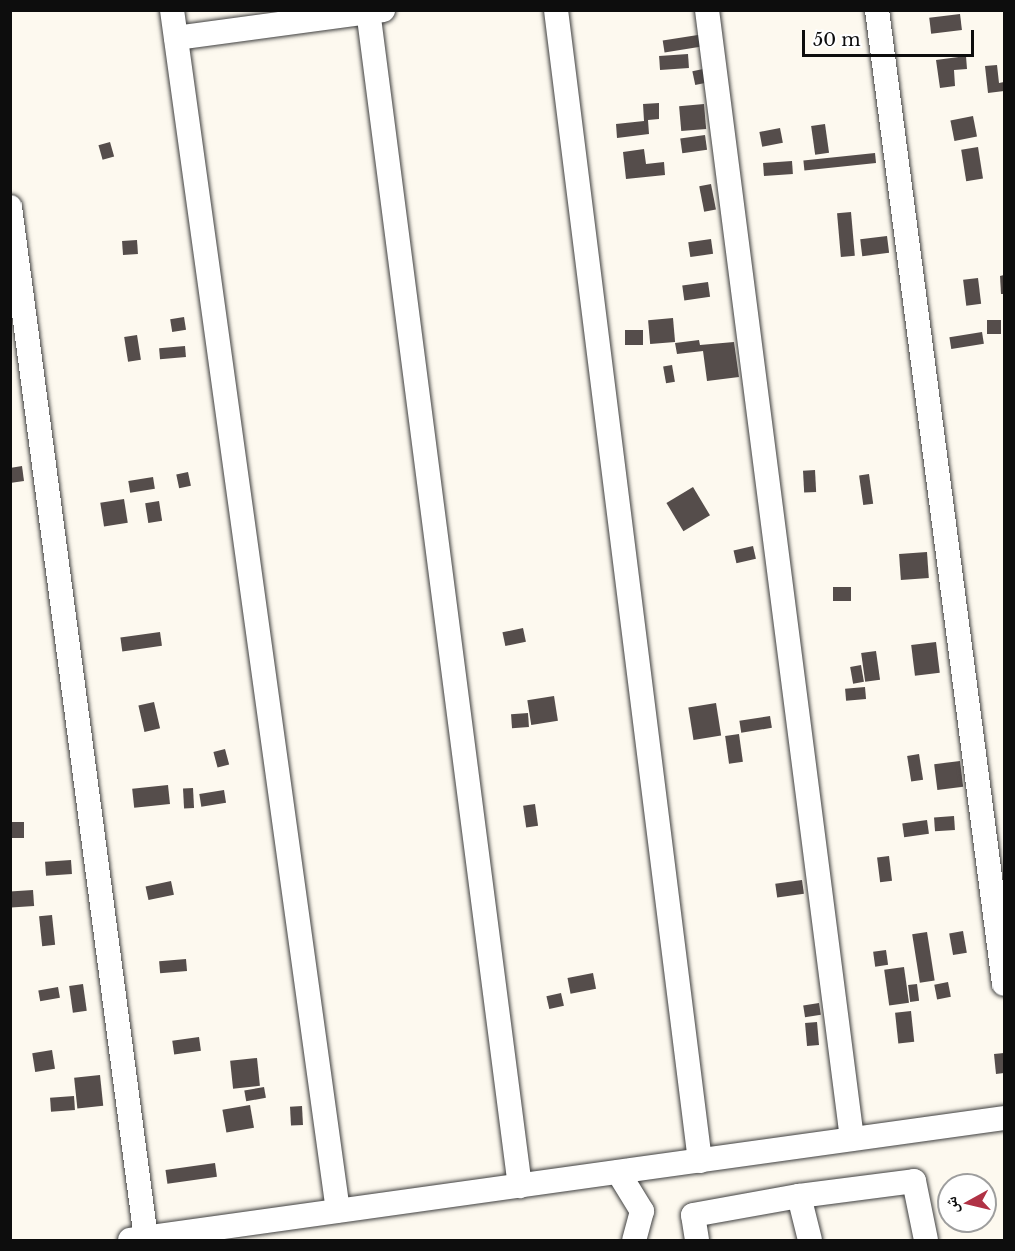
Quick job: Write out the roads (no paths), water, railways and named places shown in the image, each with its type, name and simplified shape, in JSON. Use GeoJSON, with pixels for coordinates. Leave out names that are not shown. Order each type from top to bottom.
{"type":"FeatureCollection","features":[{"type":"Feature","properties":{"kind":"street"},"geometry":{"type":"LineString","coordinates":[[172,10],[338,1211]]}},
{"type":"Feature","properties":{"kind":"street"},"geometry":{"type":"LineString","coordinates":[[556,10],[700,1161]]}},
{"type":"Feature","properties":{"kind":"street"},"geometry":{"type":"LineString","coordinates":[[707,10],[852,1139]]}},
{"type":"Feature","properties":{"kind":"street"},"geometry":{"type":"LineString","coordinates":[[877,10],[1005,984]]}},
{"type":"Feature","properties":{"kind":"street"},"geometry":{"type":"LineString","coordinates":[[176,38],[373,11],[520,1186]]}},
{"type":"Feature","properties":{"kind":"street"},"geometry":{"type":"LineString","coordinates":[[10,207],[138,1239],[205,1235],[338,1211],[1005,1118]]}},
{"type":"Feature","properties":{"kind":"street"},"geometry":{"type":"LineString","coordinates":[[618,1172],[642,1211],[634,1240]]}},
{"type":"Feature","properties":{"kind":"street"},"geometry":{"type":"LineString","coordinates":[[698,1240],[693,1215],[799,1196],[914,1181],[926,1240]]}},
{"type":"Feature","properties":{"kind":"street"},"geometry":{"type":"LineString","coordinates":[[799,1196],[810,1240]]}}]}
